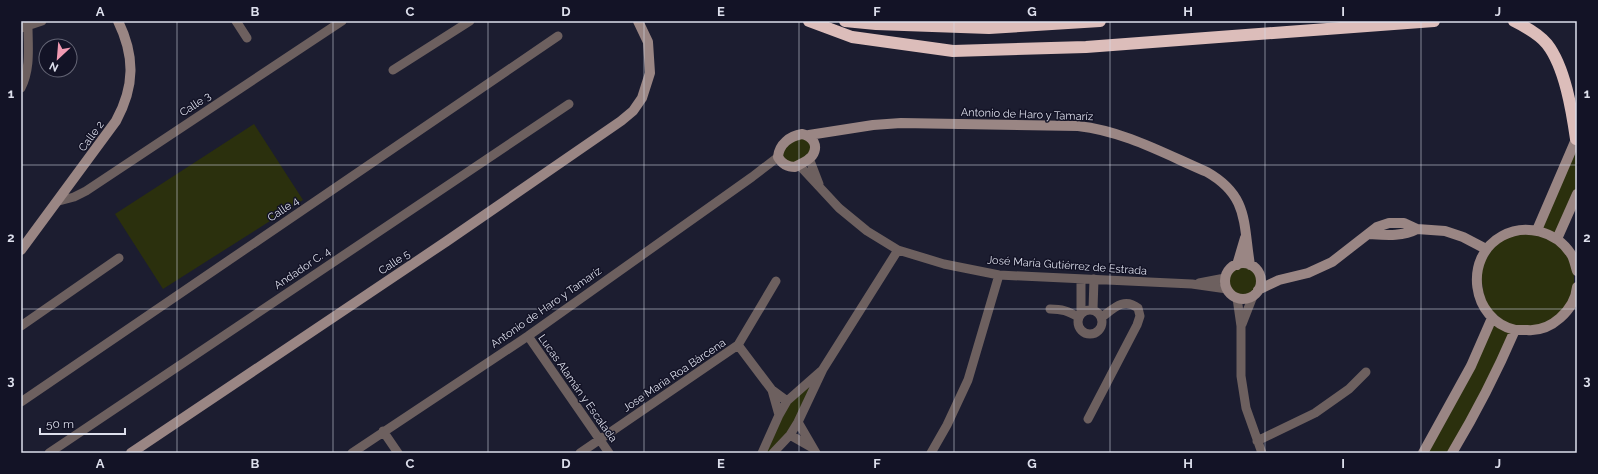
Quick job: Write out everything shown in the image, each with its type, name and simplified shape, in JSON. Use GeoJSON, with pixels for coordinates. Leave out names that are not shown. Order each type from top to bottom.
{"type":"FeatureCollection","features":[{"type":"Feature","properties":{"kind":"highway"},"geometry":{"type":"LineString","coordinates":[[809,21],[852,37],[953,51],[1086,47],[1434,21]]}},
{"type":"Feature","properties":{"kind":"highway"},"geometry":{"type":"LineString","coordinates":[[845,21],[876,24],[989,28],[1100,21]]}},
{"type":"Feature","properties":{"kind":"highway"},"geometry":{"type":"LineString","coordinates":[[1514,21],[1530,29],[1547,44],[1556,61],[1569,96],[1577,138]]}},
{"type":"Feature","properties":{"kind":"street"},"geometry":{"type":"LineString","coordinates":[[21,88],[29,63],[24,27],[42,21]]}},
{"type":"Feature","properties":{"kind":"street","name":"Calle 2"},"geometry":{"type":"LineString","coordinates":[[21,250],[59,200],[116,121],[125,106],[130,89],[130,54],[126,37],[118,21]]}},
{"type":"Feature","properties":{"kind":"street"},"geometry":{"type":"LineString","coordinates":[[236,21],[247,38]]}},
{"type":"Feature","properties":{"kind":"street","name":"Calle 3"},"geometry":{"type":"LineString","coordinates":[[59,200],[74,197],[86,191],[342,21]]}},
{"type":"Feature","properties":{"kind":"street"},"geometry":{"type":"LineString","coordinates":[[392,70],[470,21]]}},
{"type":"Feature","properties":{"kind":"street","name":"Calle 5"},"geometry":{"type":"LineString","coordinates":[[131,453],[447,241],[621,121],[633,111],[642,98],[650,73],[648,42],[638,21]]}},
{"type":"Feature","properties":{"kind":"street","name":"Calle 4"},"geometry":{"type":"LineString","coordinates":[[21,402],[558,36]]}},
{"type":"Feature","properties":{"kind":"street","name":"Andador C. 4"},"geometry":{"type":"LineString","coordinates":[[49,453],[569,104]]}},
{"type":"Feature","properties":{"kind":"street","name":"Antonio de Haro y Tamaríz"},"geometry":{"type":"LineString","coordinates":[[809,135],[873,124],[901,123],[1078,126],[1099,128],[1118,134],[1221,179],[1232,190],[1242,209],[1250,265]]}},
{"type":"Feature","properties":{"kind":"street","name":"Antonio de Haro y Tamaríz"},"geometry":{"type":"LineString","coordinates":[[815,144],[831,132]]}},
{"type":"Feature","properties":{"kind":"street"},"geometry":{"type":"LineString","coordinates":[[802,134],[809,135],[815,144],[812,155],[795,167],[791,167],[780,160],[781,147],[789,139],[802,134]]}},
{"type":"Feature","properties":{"kind":"street"},"geometry":{"type":"LineString","coordinates":[[1537,230],[1577,138]]}},
{"type":"Feature","properties":{"kind":"street","name":"José María Gutiérrez de Estrada"},"geometry":{"type":"LineString","coordinates":[[809,158],[820,189]]}},
{"type":"Feature","properties":{"kind":"street","name":"Antonio de Haro y Tamaríz"},"geometry":{"type":"LineString","coordinates":[[352,453],[528,336],[752,177],[780,160]]}},
{"type":"Feature","properties":{"kind":"street","name":"José María Gutiérrez de Estrada"},"geometry":{"type":"LineString","coordinates":[[799,165],[839,208],[867,231],[898,250],[944,264],[999,275],[1192,284],[1227,289]]}},
{"type":"Feature","properties":{"kind":"street"},"geometry":{"type":"LineString","coordinates":[[1557,239],[1577,194]]}},
{"type":"Feature","properties":{"kind":"street"},"geometry":{"type":"LineString","coordinates":[[1279,280],[1259,274],[1250,265],[1243,264],[1237,265],[1228,272],[1225,278],[1227,289],[1232,295],[1237,298],[1245,299],[1279,280],[1308,273],[1332,262],[1368,234],[1396,235],[1411,232],[1417,229],[1445,231],[1463,237],[1486,249]]}},
{"type":"Feature","properties":{"kind":"street"},"geometry":{"type":"LineString","coordinates":[[1577,271],[1571,254],[1557,239],[1537,230],[1522,229],[1508,232],[1496,239],[1486,249],[1478,266],[1476,285],[1481,303],[1492,318],[1515,330],[1535,330],[1553,324],[1568,311],[1577,294],[1577,287]]}},
{"type":"Feature","properties":{"kind":"street","name":"Antonio de Haro y Tamaríz"},"geometry":{"type":"LineString","coordinates":[[1237,265],[1245,236]]}},
{"type":"Feature","properties":{"kind":"street"},"geometry":{"type":"LineString","coordinates":[[773,453],[788,437],[798,422],[823,368],[898,250]]}},
{"type":"Feature","properties":{"kind":"street"},"geometry":{"type":"LineString","coordinates":[[21,326],[119,258]]}},
{"type":"Feature","properties":{"kind":"street"},"geometry":{"type":"LineString","coordinates":[[1241,326],[1261,282],[1259,274]]}},
{"type":"Feature","properties":{"kind":"street"},"geometry":{"type":"LineString","coordinates":[[931,453],[947,425],[968,380],[999,275]]}},
{"type":"Feature","properties":{"kind":"street","name":"José María Gutiérrez de Estrada"},"geometry":{"type":"LineString","coordinates":[[1192,284],[1225,278]]}},
{"type":"Feature","properties":{"kind":"street"},"geometry":{"type":"LineString","coordinates":[[1080,315],[1087,309],[1093,309],[1099,312],[1103,323],[1101,329],[1096,333],[1090,334],[1084,333],[1080,329],[1078,323],[1080,315],[1081,279]]}},
{"type":"Feature","properties":{"kind":"street"},"geometry":{"type":"LineString","coordinates":[[1093,309],[1094,279]]}},
{"type":"Feature","properties":{"kind":"street","name":"Jose Maria Roa Bàrcena"},"geometry":{"type":"LineString","coordinates":[[580,453],[738,345],[776,280]]}},
{"type":"Feature","properties":{"kind":"street"},"geometry":{"type":"LineString","coordinates":[[1237,298],[1241,326],[1241,376],[1246,408],[1262,453]]}},
{"type":"Feature","properties":{"kind":"street"},"geometry":{"type":"LineString","coordinates":[[1088,419],[1137,325],[1140,316],[1138,308],[1132,303],[1122,303],[1102,317]]}},
{"type":"Feature","properties":{"kind":"street"},"geometry":{"type":"LineString","coordinates":[[1050,309],[1068,310],[1080,315]]}},
{"type":"Feature","properties":{"kind":"street"},"geometry":{"type":"LineString","coordinates":[[1423,453],[1471,366],[1492,318]]}},
{"type":"Feature","properties":{"kind":"street"},"geometry":{"type":"LineString","coordinates":[[1452,453],[1480,404],[1515,330]]}},
{"type":"Feature","properties":{"kind":"street","name":"Lucas Alamán y Escalada"},"geometry":{"type":"LineString","coordinates":[[528,336],[609,453]]}},
{"type":"Feature","properties":{"kind":"street"},"geometry":{"type":"LineString","coordinates":[[738,345],[772,390],[779,415]]}},
{"type":"Feature","properties":{"kind":"street"},"geometry":{"type":"LineString","coordinates":[[762,453],[779,415],[789,399],[823,368]]}},
{"type":"Feature","properties":{"kind":"street"},"geometry":{"type":"LineString","coordinates":[[1257,441],[1315,414],[1344,393],[1366,372]]}},
{"type":"Feature","properties":{"kind":"street"},"geometry":{"type":"LineString","coordinates":[[772,390],[789,399]]}},
{"type":"Feature","properties":{"kind":"street"},"geometry":{"type":"LineString","coordinates":[[789,399],[796,396],[801,399],[805,408]]}},
{"type":"Feature","properties":{"kind":"street"},"geometry":{"type":"LineString","coordinates":[[798,422],[814,450]]}},
{"type":"Feature","properties":{"kind":"street"},"geometry":{"type":"LineString","coordinates":[[772,430],[777,438],[788,437],[814,450]]}},
{"type":"Feature","properties":{"kind":"street"},"geometry":{"type":"LineString","coordinates":[[383,431],[398,453]]}},
{"type":"Feature","properties":{"kind":"green space"},"geometry":{"type":"Polygon","coordinates":[[[254,124],[303,200],[163,289],[115,214],[254,124]]]}},
{"type":"Feature","properties":{"kind":"green space"},"geometry":{"type":"Polygon","coordinates":[[[802,134],[815,149],[791,167],[778,152],[802,134]]]}},
{"type":"Feature","properties":{"kind":"green space"},"geometry":{"type":"Polygon","coordinates":[[[1577,137],[1577,194],[1557,238],[1538,229],[1577,137]]]}},
{"type":"Feature","properties":{"kind":"green space"},"geometry":{"type":"Polygon","coordinates":[[[1521,231],[1556,241],[1567,253],[1574,270],[1574,293],[1564,311],[1550,323],[1531,328],[1508,325],[1485,305],[1480,268],[1497,242],[1521,231]]]}},
{"type":"Feature","properties":{"kind":"green space"},"geometry":{"type":"Polygon","coordinates":[[[1243,263],[1253,266],[1258,271],[1261,281],[1258,291],[1253,296],[1243,299],[1233,296],[1228,291],[1225,281],[1228,271],[1233,266],[1243,263]]]}},
{"type":"Feature","properties":{"kind":"green space"},"geometry":{"type":"Polygon","coordinates":[[[1492,319],[1514,331],[1452,453],[1423,453],[1492,319]]]}},
{"type":"Feature","properties":{"kind":"green space"},"geometry":{"type":"Polygon","coordinates":[[[823,369],[798,422],[773,453],[762,453],[779,415],[823,369]]]}}]}
